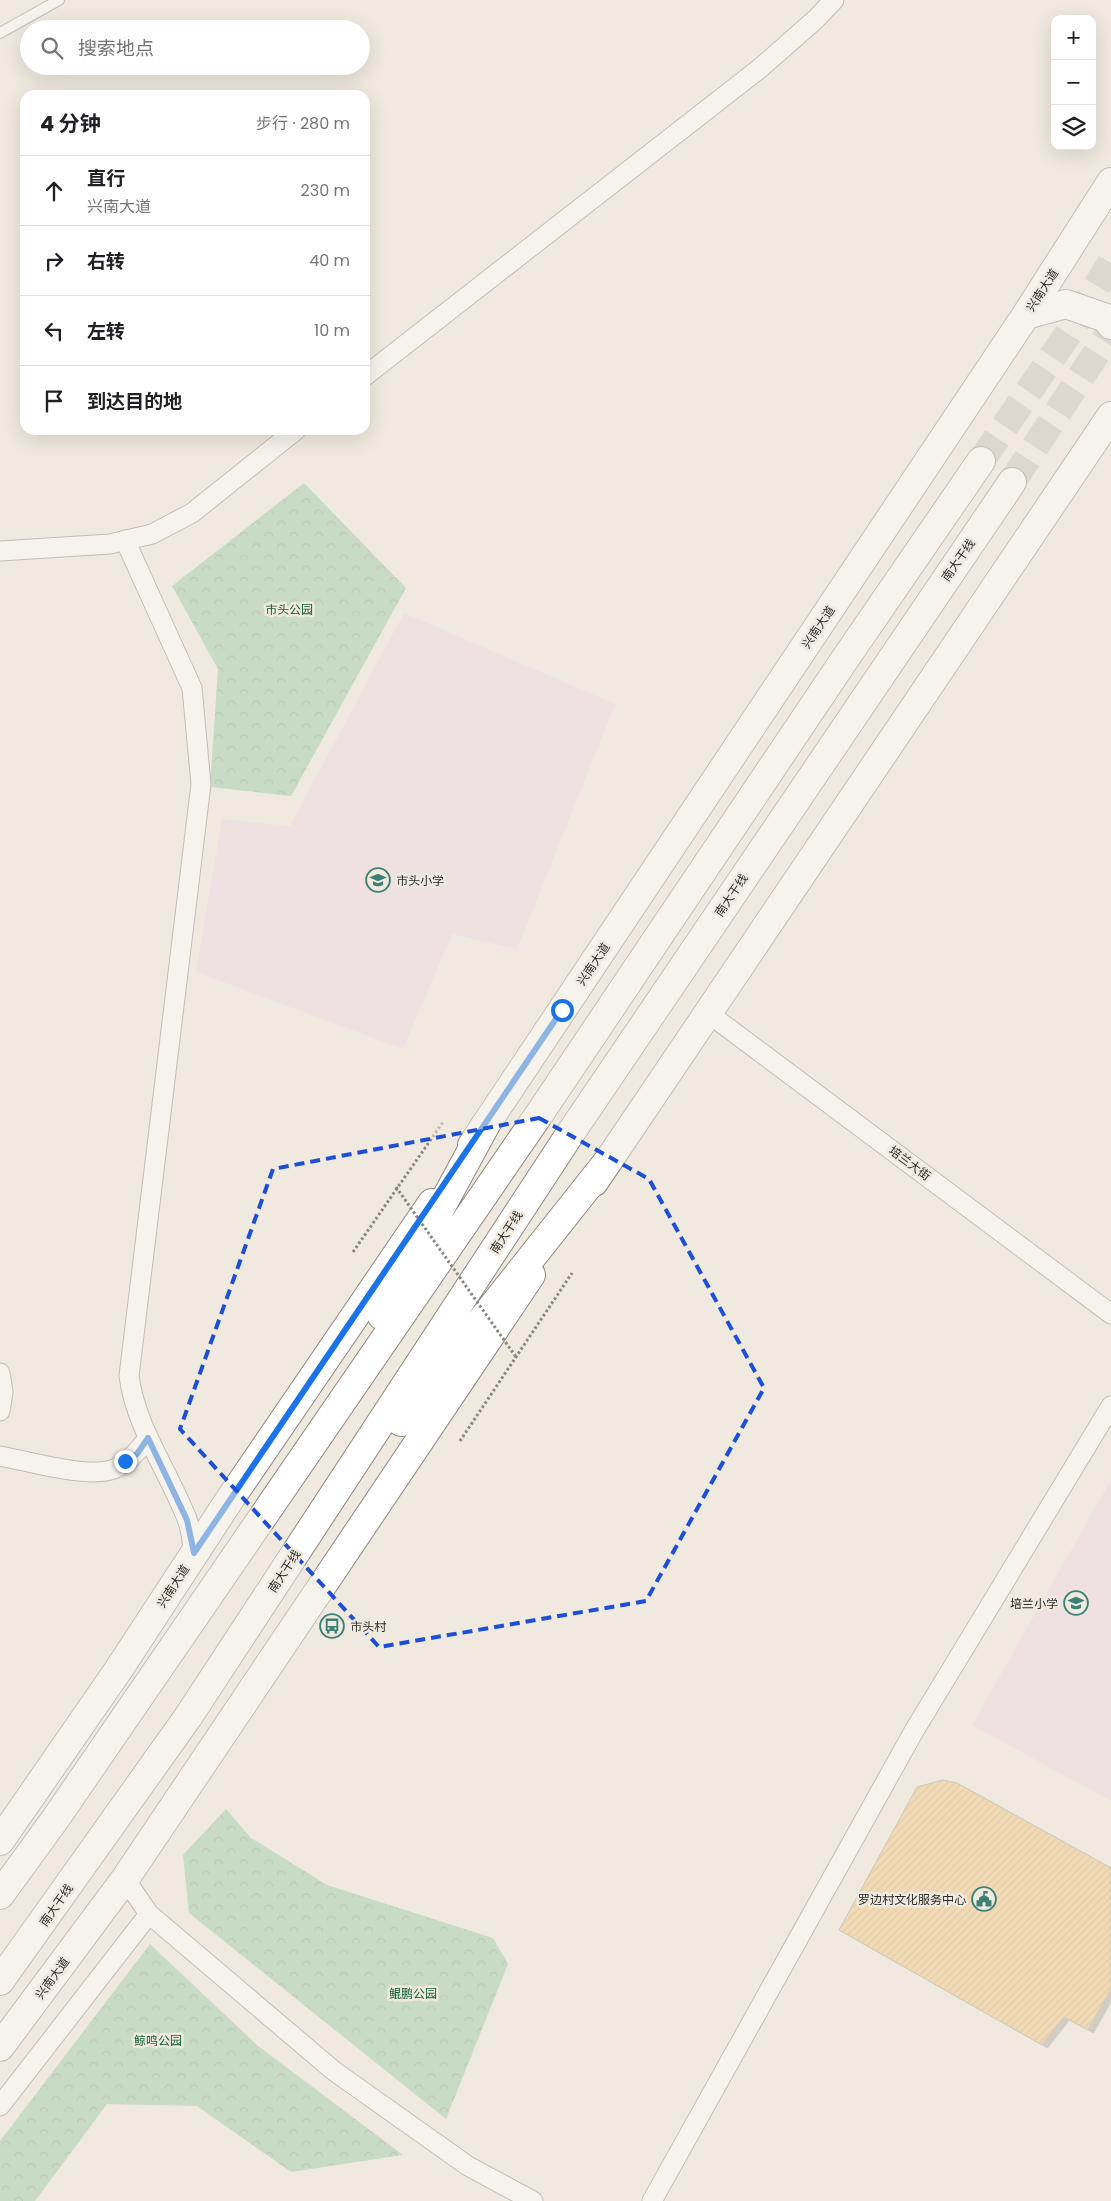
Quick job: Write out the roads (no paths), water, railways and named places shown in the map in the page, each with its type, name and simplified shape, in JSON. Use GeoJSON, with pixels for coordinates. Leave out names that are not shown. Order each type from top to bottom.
{"type":"FeatureCollection","features":[{"type":"Feature","properties":{"kind":"main road","name":"兴南大道"},"geometry":{"type":"LineString","coordinates":[[0,1841],[119,1669],[194,1553],[484,1126],[1026,315],[1111,182]]}},
{"type":"Feature","properties":{"kind":"main road"},"geometry":{"type":"LineString","coordinates":[[1026,315],[1066,304],[1106,318],[1111,325]]}},
{"type":"Feature","properties":{"kind":"main road","name":"兴南大道"},"geometry":{"type":"LineString","coordinates":[[0,2047],[125,1879],[1111,416]]}},
{"type":"Feature","properties":{"kind":"main road"},"geometry":{"type":"LineString","coordinates":[[0,1895],[56,1818],[540,1113],[845,659],[981,461]]}},
{"type":"Feature","properties":{"kind":"main road","name":"南大干线"},"geometry":{"type":"LineString","coordinates":[[0,1981],[188,1717],[572,1131],[1012,482]]}},
{"type":"Feature","properties":{"kind":"main road"},"geometry":{"type":"LineString","coordinates":[[314,1441],[484,1126]]}},
{"type":"Feature","properties":{"kind":"main road"},"geometry":{"type":"LineString","coordinates":[[294,1556],[608,1161]]}},
{"type":"Feature","properties":{"kind":"street"},"geometry":{"type":"LineString","coordinates":[[370,372],[759,70],[834,0]]}},
{"type":"Feature","properties":{"kind":"street"},"geometry":{"type":"LineString","coordinates":[[0,551],[110,544],[152,534],[192,513],[290,435]]}},
{"type":"Feature","properties":{"kind":"street"},"geometry":{"type":"LineString","coordinates":[[125,540],[192,688],[201,784],[129,1376],[132,1398],[148,1438],[187,1520],[194,1553]]}},
{"type":"Feature","properties":{"kind":"street","name":"培兰大街"},"geometry":{"type":"LineString","coordinates":[[708,1013],[1111,1314]]}},
{"type":"Feature","properties":{"kind":"street"},"geometry":{"type":"LineString","coordinates":[[0,1373],[3,1392],[0,1411]]}},
{"type":"Feature","properties":{"kind":"street"},"geometry":{"type":"LineString","coordinates":[[652,2201],[914,1731],[1111,1406]]}},
{"type":"Feature","properties":{"kind":"street"},"geometry":{"type":"LineString","coordinates":[[0,1456],[78,1472],[114,1469],[137,1454],[148,1438]]}},
{"type":"Feature","properties":{"kind":"street"},"geometry":{"type":"LineString","coordinates":[[125,1879],[148,1914],[334,2071],[468,2166],[533,2201]]}},
{"type":"Feature","properties":{"kind":"street"},"geometry":{"type":"LineString","coordinates":[[0,2106],[148,1914]]}},
{"type":"Feature","properties":{"kind":"lane"},"geometry":{"type":"LineString","coordinates":[[24,20],[59,0]]}},
{"type":"Feature","properties":{"kind":"lane"},"geometry":{"type":"LineString","coordinates":[[0,34],[20,22]]}},
{"type":"Feature","properties":{"kind":"tunnel"},"geometry":{"type":"LineString","coordinates":[[981,461],[1068,334],[1111,263]]}},
{"type":"Feature","properties":{"kind":"tunnel"},"geometry":{"type":"LineString","coordinates":[[1012,482],[1111,331]]}},
{"type":"Feature","properties":{"kind":"place","name":"市头小学"},"geometry":{"type":"Point","coordinates":[378,880]}},
{"type":"Feature","properties":{"kind":"place","name":"培兰小学"},"geometry":{"type":"Point","coordinates":[1076,1603]}},
{"type":"Feature","properties":{"kind":"place","name":"市头村"},"geometry":{"type":"Point","coordinates":[332,1626]}},
{"type":"Feature","properties":{"kind":"place","name":"罗边村文化服务中心"},"geometry":{"type":"Point","coordinates":[984,1899]}},
{"type":"Feature","properties":{"kind":"park label","name":"市头公园"},"geometry":{"type":"Point","coordinates":[289,609]}},
{"type":"Feature","properties":{"kind":"park label","name":"鲲鹏公园"},"geometry":{"type":"Point","coordinates":[413,1993]}},
{"type":"Feature","properties":{"kind":"park label","name":"鲸鸣公园"},"geometry":{"type":"Point","coordinates":[158,2040]}}]}
